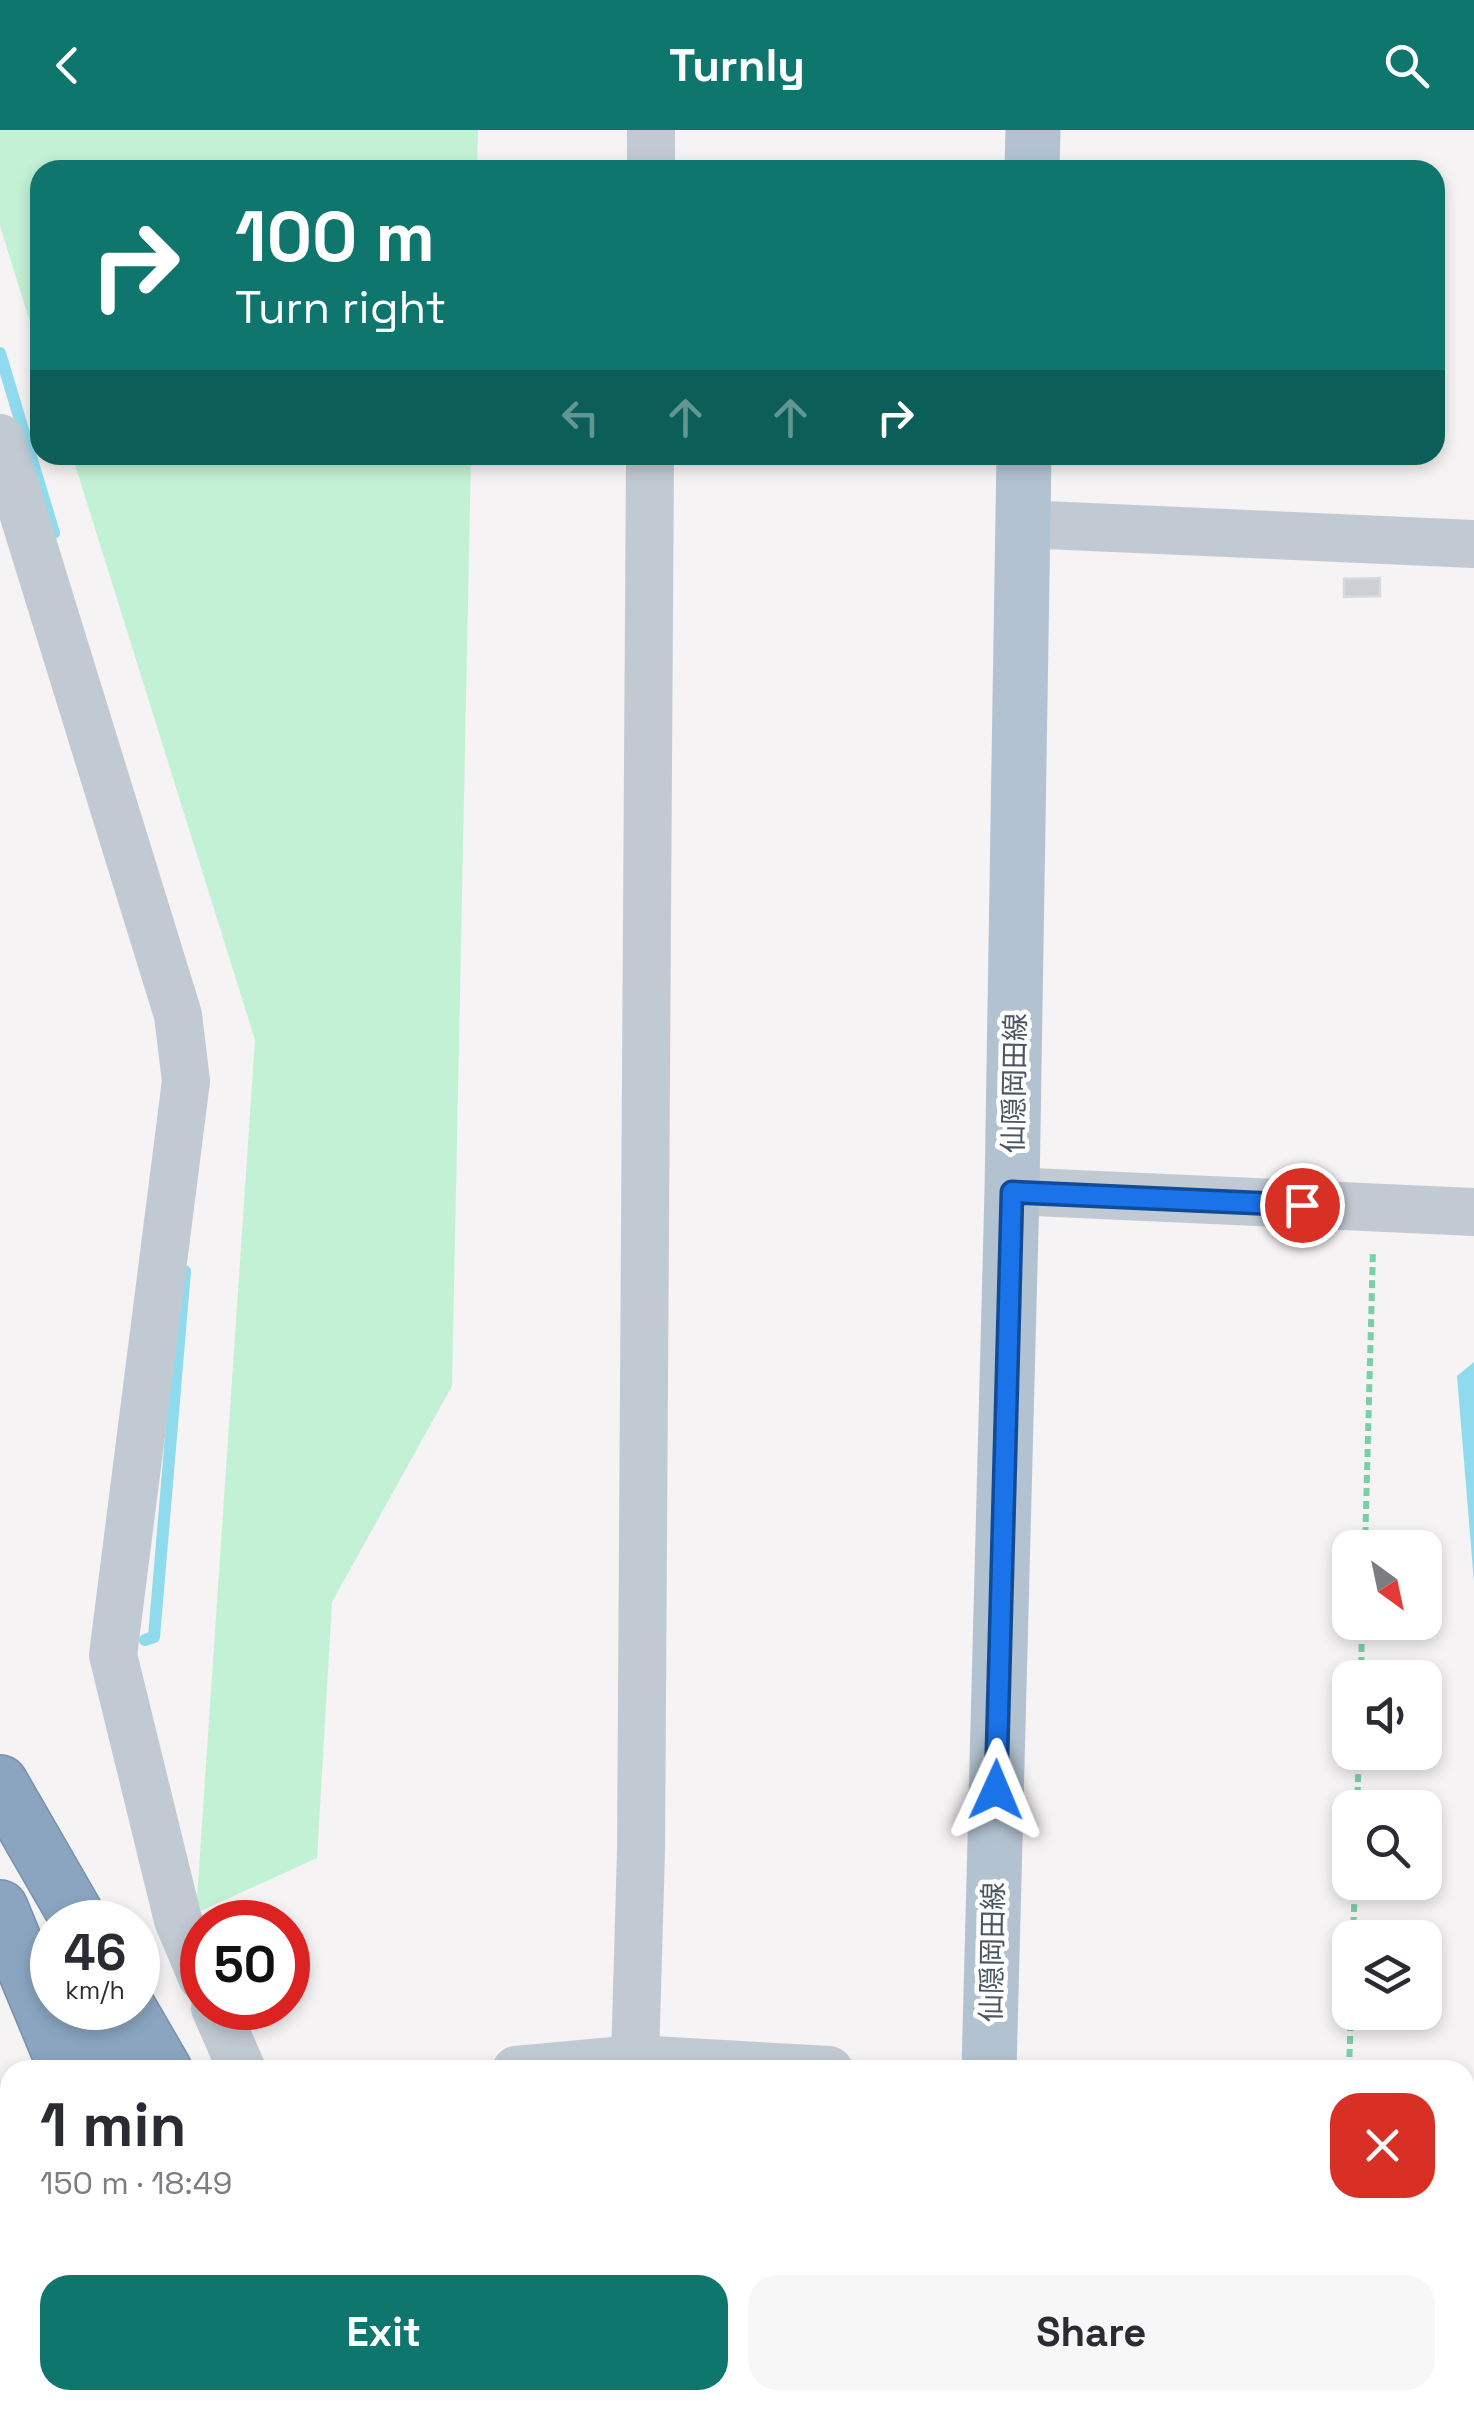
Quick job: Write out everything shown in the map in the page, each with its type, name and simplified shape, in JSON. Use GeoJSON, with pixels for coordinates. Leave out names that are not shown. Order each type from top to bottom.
{"type":"FeatureCollection","features":[{"type":"Feature","properties":{"kind":"highway"},"geometry":{"type":"LineString","coordinates":[[0,1783],[67,1900]]}},
{"type":"Feature","properties":{"kind":"highway"},"geometry":{"type":"LineString","coordinates":[[0,1794],[41,1900]]}},
{"type":"Feature","properties":{"kind":"highway"},"geometry":{"type":"LineString","coordinates":[[0,1908],[64,2060]]}},
{"type":"Feature","properties":{"kind":"highway"},"geometry":{"type":"LineString","coordinates":[[95,2030],[108,2060]]}},
{"type":"Feature","properties":{"kind":"highway"},"geometry":{"type":"LineString","coordinates":[[141,2030],[158,2060]]}},
{"type":"Feature","properties":{"kind":"main road"},"geometry":{"type":"LineString","coordinates":[[1032,160],[1033,130]]}},
{"type":"Feature","properties":{"kind":"main road","name":"仙隠岡田線"},"geometry":{"type":"LineString","coordinates":[[989,2060],[1012,1192],[1024,465]]}},
{"type":"Feature","properties":{"kind":"street"},"geometry":{"type":"LineString","coordinates":[[652,130],[652,160]]}},
{"type":"Feature","properties":{"kind":"street"},"geometry":{"type":"LineString","coordinates":[[0,438],[178,1015],[186,1081],[113,1655],[180,1925]]}},
{"type":"Feature","properties":{"kind":"street"},"geometry":{"type":"LineString","coordinates":[[635,2060],[641,1852],[650,465]]}},
{"type":"Feature","properties":{"kind":"street"},"geometry":{"type":"LineString","coordinates":[[1022,524],[1474,544]]}},
{"type":"Feature","properties":{"kind":"street"},"geometry":{"type":"LineString","coordinates":[[1012,1192],[1474,1212]]}},
{"type":"Feature","properties":{"kind":"street"},"geometry":{"type":"LineString","coordinates":[[225,2030],[238,2060]]}},
{"type":"Feature","properties":{"kind":"path"},"geometry":{"type":"LineString","coordinates":[[1365,1530],[1374,1208]]}},
{"type":"Feature","properties":{"kind":"path"},"geometry":{"type":"LineString","coordinates":[[1349,2060],[1350,2030]]}},
{"type":"Feature","properties":{"kind":"green space"},"geometry":{"type":"Polygon","coordinates":[[[0,130],[478,130],[477,160],[30,160],[30,322],[0,226],[0,130]]]}},
{"type":"Feature","properties":{"kind":"green space"},"geometry":{"type":"Polygon","coordinates":[[[75,465],[471,465],[452,1386],[332,1602],[317,1858],[225,1900],[197,1900],[255,1040],[75,465]]]}},
{"type":"Feature","properties":{"kind":"water"},"geometry":{"type":"Polygon","coordinates":[[[1474,1362],[1474,1582],[1457,1376],[1474,1362]]]}},
{"type":"Feature","properties":{"kind":"building"},"geometry":{"type":"Polygon","coordinates":[[[1380,578],[1380,596],[1344,597],[1344,579],[1380,578]]]}},
{"type":"Feature","properties":{"kind":"waterway"},"geometry":{"type":"LineString","coordinates":[[0,353],[30,453]]}},
{"type":"Feature","properties":{"kind":"waterway"},"geometry":{"type":"LineString","coordinates":[[34,465],[54,533]]}},
{"type":"Feature","properties":{"kind":"waterway"},"geometry":{"type":"LineString","coordinates":[[145,1640],[154,1637],[185,1271]]}},
{"type":"Feature","properties":{"kind":"route"},"geometry":{"type":"LineString","coordinates":[[996,1790],[1012,1192],[1302,1205]]}}]}
